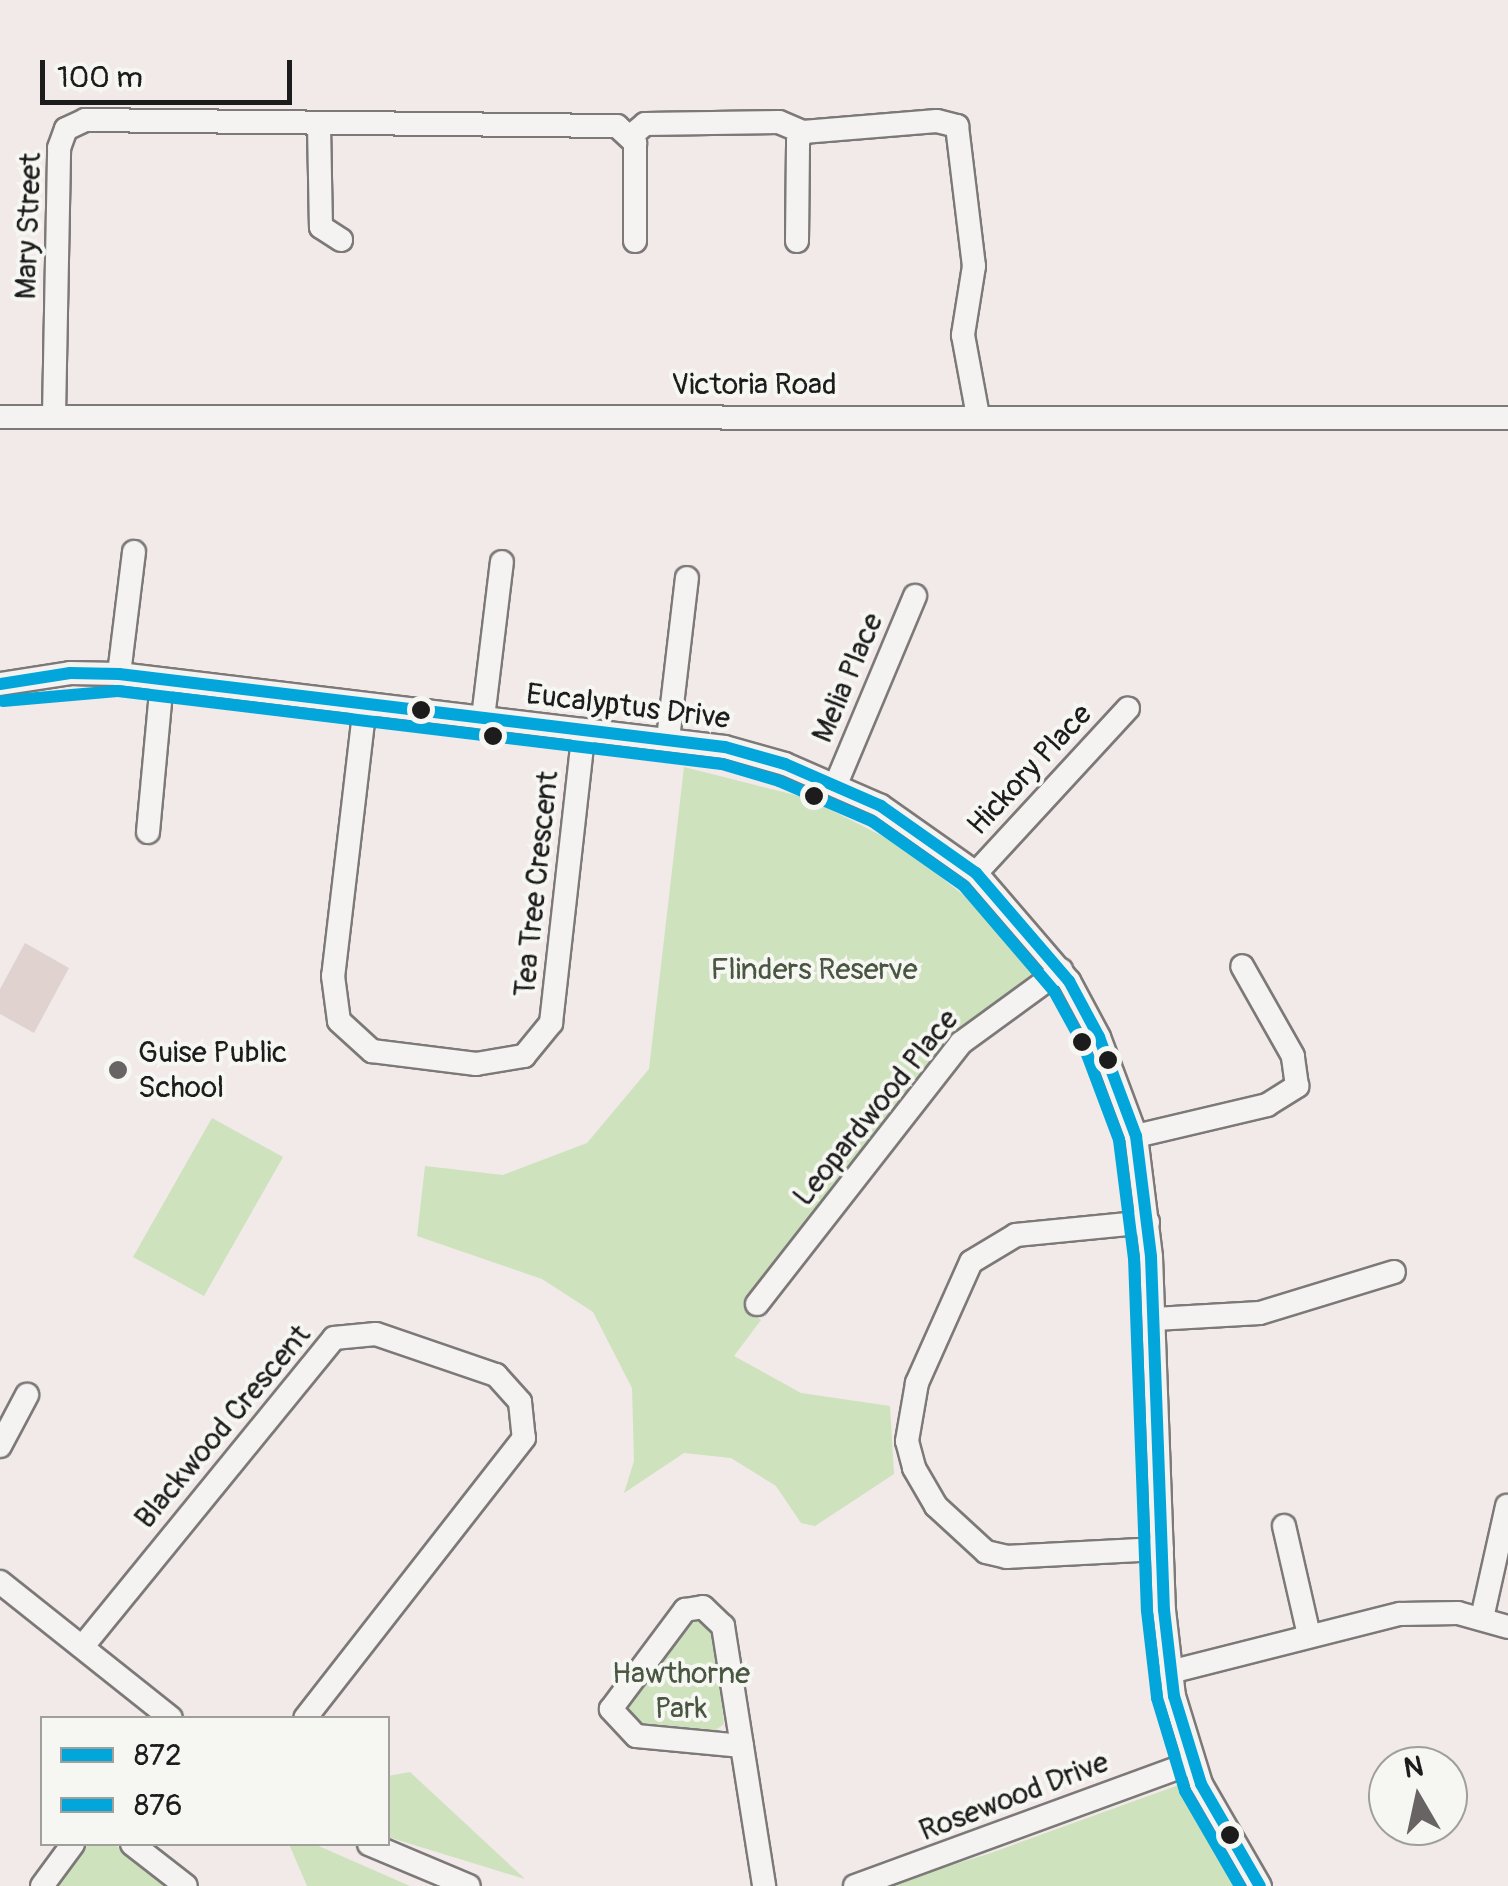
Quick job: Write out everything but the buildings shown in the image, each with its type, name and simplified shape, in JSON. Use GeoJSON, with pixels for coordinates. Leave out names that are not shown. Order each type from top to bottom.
{"type":"FeatureCollection","features":[{"type":"Feature","properties":{"kind":"street","name":"Mary Street"},"geometry":{"type":"LineString","coordinates":[[54,416],[59,148],[66,129],[85,120],[319,126],[617,126],[634,139],[645,124],[779,122],[804,132],[938,121],[957,126],[974,266],[963,334],[978,416]]}},
{"type":"Feature","properties":{"kind":"street"},"geometry":{"type":"LineString","coordinates":[[319,126],[321,227],[341,240]]}},
{"type":"Feature","properties":{"kind":"street"},"geometry":{"type":"LineString","coordinates":[[797,242],[798,141],[804,132]]}},
{"type":"Feature","properties":{"kind":"street"},"geometry":{"type":"LineString","coordinates":[[634,139],[636,241]]}},
{"type":"Feature","properties":{"kind":"street","name":"Victoria Road"},"geometry":{"type":"LineString","coordinates":[[0,418],[1508,418]]}},
{"type":"Feature","properties":{"kind":"street"},"geometry":{"type":"LineString","coordinates":[[118,674],[134,552]]}},
{"type":"Feature","properties":{"kind":"street"},"geometry":{"type":"LineString","coordinates":[[483,718],[502,562]]}},
{"type":"Feature","properties":{"kind":"street"},"geometry":{"type":"LineString","coordinates":[[668,739],[687,578]]}},
{"type":"Feature","properties":{"kind":"street","name":"Melia Place"},"geometry":{"type":"LineString","coordinates":[[836,784],[915,596]]}},
{"type":"Feature","properties":{"kind":"street","name":"Eucalyptus Drive"},"geometry":{"type":"LineString","coordinates":[[0,684],[70,672],[118,674],[725,748],[836,784],[912,826],[976,873],[1061,970],[1099,1036],[1136,1136],[1148,1222],[1155,1318],[1170,1672],[1192,1763],[1229,1841],[1260,1886]]}},
{"type":"Feature","properties":{"kind":"street"},"geometry":{"type":"LineString","coordinates":[[148,832],[162,680]]}},
{"type":"Feature","properties":{"kind":"street","name":"Tea Tree Crescent"},"geometry":{"type":"LineString","coordinates":[[365,704],[333,976],[339,1021],[372,1051],[476,1064],[524,1056],[551,1024],[584,730]]}},
{"type":"Feature","properties":{"kind":"street","name":"Hickory Place"},"geometry":{"type":"LineString","coordinates":[[976,873],[1128,708]]}},
{"type":"Feature","properties":{"kind":"street"},"geometry":{"type":"LineString","coordinates":[[1136,1136],[1267,1104],[1296,1086],[1293,1056],[1242,966]]}},
{"type":"Feature","properties":{"kind":"street","name":"Leopardwood Place"},"geometry":{"type":"LineString","coordinates":[[757,1304],[961,1043],[1061,970]]}},
{"type":"Feature","properties":{"kind":"street"},"geometry":{"type":"LineString","coordinates":[[1148,1222],[1016,1235],[971,1262],[917,1383],[907,1442],[914,1468],[936,1506],[986,1552],[1007,1556],[1162,1549]]}},
{"type":"Feature","properties":{"kind":"street"},"geometry":{"type":"LineString","coordinates":[[1155,1318],[1260,1312],[1394,1272]]}},
{"type":"Feature","properties":{"kind":"street","name":"Blackwood Crescent"},"geometry":{"type":"LineString","coordinates":[[83,1646],[334,1338],[376,1334],[496,1376],[520,1402],[524,1438],[307,1716]]}},
{"type":"Feature","properties":{"kind":"street"},"geometry":{"type":"LineString","coordinates":[[0,1446],[27,1395]]}},
{"type":"Feature","properties":{"kind":"street"},"geometry":{"type":"LineString","coordinates":[[1482,1618],[1508,1506]]}},
{"type":"Feature","properties":{"kind":"street"},"geometry":{"type":"LineString","coordinates":[[1284,1526],[1309,1635]]}},
{"type":"Feature","properties":{"kind":"street"},"geometry":{"type":"LineString","coordinates":[[0,1582],[169,1716]]}},
{"type":"Feature","properties":{"kind":"street"},"geometry":{"type":"LineString","coordinates":[[742,1746],[636,1736],[610,1708],[684,1610],[703,1608],[723,1626],[742,1746],[764,1886]]}},
{"type":"Feature","properties":{"kind":"street"},"geometry":{"type":"LineString","coordinates":[[1170,1672],[1400,1614],[1482,1618],[1508,1627]]}},
{"type":"Feature","properties":{"kind":"street","name":"Rosewood Drive"},"geometry":{"type":"LineString","coordinates":[[855,1886],[1192,1763]]}},
{"type":"Feature","properties":{"kind":"street"},"geometry":{"type":"LineString","coordinates":[[42,1886],[72,1846]]}},
{"type":"Feature","properties":{"kind":"street"},"geometry":{"type":"LineString","coordinates":[[135,1846],[186,1886]]}},
{"type":"Feature","properties":{"kind":"street"},"geometry":{"type":"LineString","coordinates":[[374,1846],[469,1886]]}},
{"type":"Feature","properties":{"kind":"green space","name":"Flinders Reserve"},"geometry":{"type":"Polygon","coordinates":[[[684,767],[807,798],[900,845],[966,897],[1036,977],[957,1034],[745,1307],[761,1320],[734,1356],[801,1393],[890,1406],[894,1474],[815,1526],[801,1523],[776,1486],[731,1458],[684,1453],[624,1493],[634,1461],[632,1388],[593,1312],[542,1279],[417,1236],[425,1166],[503,1175],[587,1143],[649,1069],[684,767]]]}},
{"type":"Feature","properties":{"kind":"green space"},"geometry":{"type":"Polygon","coordinates":[[[212,1118],[283,1157],[204,1296],[133,1257],[212,1118]]]}},
{"type":"Feature","properties":{"kind":"green space","name":"Hawthorne Park"},"geometry":{"type":"Polygon","coordinates":[[[687,1619],[702,1619],[714,1631],[724,1724],[710,1734],[635,1726],[623,1705],[687,1619]]]}},
{"type":"Feature","properties":{"kind":"green space"},"geometry":{"type":"Polygon","coordinates":[[[410,1772],[525,1879],[390,1838],[390,1776],[410,1772]]]}},
{"type":"Feature","properties":{"kind":"green space"},"geometry":{"type":"Polygon","coordinates":[[[1187,1782],[1244,1886],[883,1886],[988,1854],[1187,1782]]]}},
{"type":"Feature","properties":{"kind":"green space"},"geometry":{"type":"Polygon","coordinates":[[[85,1846],[117,1846],[168,1886],[55,1886],[85,1846]]]}},
{"type":"Feature","properties":{"kind":"green space"},"geometry":{"type":"Polygon","coordinates":[[[290,1846],[319,1846],[410,1886],[307,1886],[290,1846]]]}},
{"type":"Feature","properties":{"kind":"transit line","name":"872"},"geometry":{"type":"LineString","coordinates":[[0,684],[70,673],[119,674],[725,747],[785,764],[881,806],[976,873],[1069,981],[1099,1037],[1136,1136],[1151,1257],[1164,1610],[1174,1696],[1201,1784],[1260,1886]]}},
{"type":"Feature","properties":{"kind":"transit line","name":"876"},"geometry":{"type":"LineString","coordinates":[[3,701],[118,691],[722,764],[779,781],[872,821],[964,886],[1054,991],[1083,1044],[1119,1140],[1134,1258],[1147,1611],[1157,1698],[1185,1791],[1240,1886]]}},
{"type":"Feature","properties":{"kind":"place","name":"Guise Public School"},"geometry":{"type":"Point","coordinates":[118,1070]}}]}
